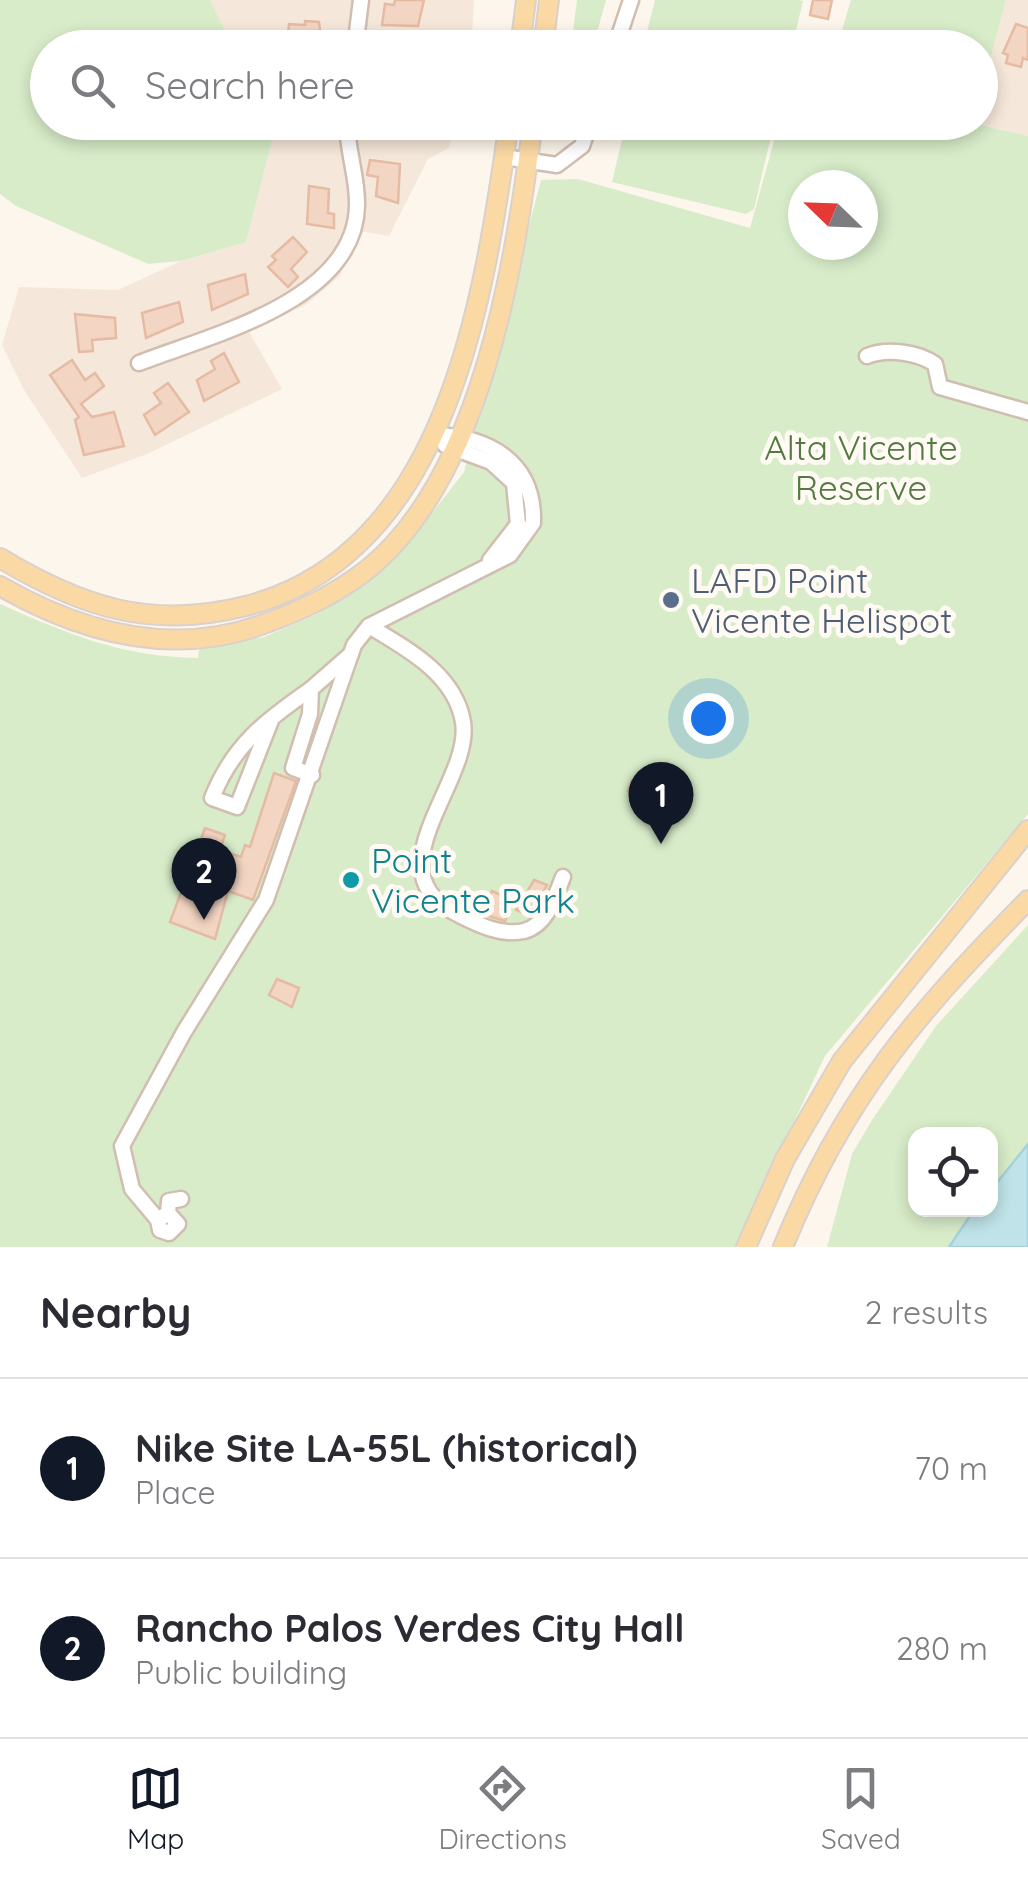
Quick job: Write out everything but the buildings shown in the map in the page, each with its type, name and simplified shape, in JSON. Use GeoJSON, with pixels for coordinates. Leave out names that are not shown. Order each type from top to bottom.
{"type":"FeatureCollection","features":[{"type":"Feature","properties":{"kind":"main road"},"geometry":{"type":"LineString","coordinates":[[522,30],[526,0]]}},
{"type":"Feature","properties":{"kind":"main road"},"geometry":{"type":"LineString","coordinates":[[545,30],[549,0]]}},
{"type":"Feature","properties":{"kind":"main road"},"geometry":{"type":"LineString","coordinates":[[0,558],[67,594],[128,613],[177,617],[268,600],[304,584],[371,535],[419,470],[433,435],[467,332],[506,140]]}},
{"type":"Feature","properties":{"kind":"main road"},"geometry":{"type":"LineString","coordinates":[[0,586],[59,618],[132,637],[209,638],[249,629],[333,594],[370,567],[430,496],[456,444],[498,314],[531,140]]}},
{"type":"Feature","properties":{"kind":"main road"},"geometry":{"type":"LineString","coordinates":[[746,1247],[785,1159],[842,1061],[1028,830]]}},
{"type":"Feature","properties":{"kind":"main road"},"geometry":{"type":"LineString","coordinates":[[783,1247],[814,1171],[869,1079],[940,989],[1028,900]]}},
{"type":"Feature","properties":{"kind":"street"},"geometry":{"type":"LineString","coordinates":[[357,30],[361,0]]}},
{"type":"Feature","properties":{"kind":"street"},"geometry":{"type":"LineString","coordinates":[[621,30],[631,0]]}},
{"type":"Feature","properties":{"kind":"street"},"geometry":{"type":"LineString","coordinates":[[140,363],[300,296],[335,266],[347,247],[357,207],[348,140]]}},
{"type":"Feature","properties":{"kind":"street"},"geometry":{"type":"LineString","coordinates":[[504,157],[557,164],[572,157],[584,140]]}},
{"type":"Feature","properties":{"kind":"street"},"geometry":{"type":"LineString","coordinates":[[868,356],[886,351],[924,357],[934,364],[940,388],[1028,412]]}},
{"type":"Feature","properties":{"kind":"street"},"geometry":{"type":"LineString","coordinates":[[182,1199],[168,1201],[163,1217],[132,1189],[122,1146],[184,1032],[266,900],[352,653],[369,626],[486,564],[518,524],[514,484],[491,462],[433,435]]}},
{"type":"Feature","properties":{"kind":"street"},"geometry":{"type":"LineString","coordinates":[[369,626],[427,662],[453,698],[463,722],[458,759],[422,845],[424,876],[444,905],[482,926],[514,932],[531,929],[543,920],[563,877]]}},
{"type":"Feature","properties":{"kind":"street"},"geometry":{"type":"LineString","coordinates":[[272,718],[237,807],[212,798],[234,751],[272,718],[311,689],[352,653]]}},
{"type":"Feature","properties":{"kind":"street"},"geometry":{"type":"LineString","coordinates":[[311,689],[310,714],[293,768],[312,775]]}},
{"type":"Feature","properties":{"kind":"shaded area"},"geometry":{"type":"Polygon","coordinates":[[[210,0],[474,0],[472,30],[225,30],[210,0]]]}},
{"type":"Feature","properties":{"kind":"shaded area"},"geometry":{"type":"Polygon","coordinates":[[[1006,0],[1028,0],[1028,136],[998,129],[998,30],[1006,0]]]}},
{"type":"Feature","properties":{"kind":"shaded area"},"geometry":{"type":"Polygon","coordinates":[[[272,140],[451,140],[449,148],[428,159],[389,236],[360,231],[340,276],[304,306],[248,330],[282,389],[147,454],[82,478],[24,390],[2,345],[19,287],[118,290],[181,261],[246,242],[272,140]]]}},
{"type":"Feature","properties":{"kind":"green space"},"geometry":{"type":"Polygon","coordinates":[[[0,0],[210,0],[225,30],[30,30],[30,140],[272,140],[246,242],[181,261],[148,264],[16,206],[0,194],[0,0]]]}},
{"type":"Feature","properties":{"kind":"green space"},"geometry":{"type":"Polygon","coordinates":[[[577,0],[606,0],[598,30],[573,30],[577,0]]]}},
{"type":"Feature","properties":{"kind":"green space"},"geometry":{"type":"Polygon","coordinates":[[[655,0],[803,1],[796,30],[647,30],[655,0]]]}},
{"type":"Feature","properties":{"kind":"green space"},"geometry":{"type":"Polygon","coordinates":[[[851,0],[1006,0],[998,30],[842,30],[851,0]]]}},
{"type":"Feature","properties":{"kind":"green space","name":"Alta Vicente Reserve"},"geometry":{"type":"Polygon","coordinates":[[[998,129],[1028,136],[1028,814],[825,1056],[735,1247],[0,1247],[0,604],[96,642],[170,657],[198,658],[199,648],[264,637],[315,615],[365,583],[411,540],[464,472],[541,180],[578,179],[750,228],[774,140],[998,140],[998,129]]]}},
{"type":"Feature","properties":{"kind":"green space"},"geometry":{"type":"Polygon","coordinates":[[[622,140],[770,140],[754,209],[746,214],[612,182],[622,140]]]}},
{"type":"Feature","properties":{"kind":"green space"},"geometry":{"type":"Polygon","coordinates":[[[1028,925],[1028,1247],[827,1247],[852,1154],[936,1026],[1028,925]]]}},
{"type":"Feature","properties":{"kind":"water"},"geometry":{"type":"Polygon","coordinates":[[[1028,1144],[1028,1247],[949,1247],[969,1217],[998,1217],[998,1181],[1028,1144]]]}},
{"type":"Feature","properties":{"kind":"place","name":"LAFD Point Vicente Helispot"},"geometry":{"type":"Point","coordinates":[671,600]}},
{"type":"Feature","properties":{"kind":"place","name":"Nike Site LA-55L (historical)"},"geometry":{"type":"Point","coordinates":[661,844]}},
{"type":"Feature","properties":{"kind":"place","name":"Point Vicente Park"},"geometry":{"type":"Point","coordinates":[351,880]}},
{"type":"Feature","properties":{"kind":"place","name":"Rancho Palos Verdes City Hall"},"geometry":{"type":"Point","coordinates":[204,920]}}]}
